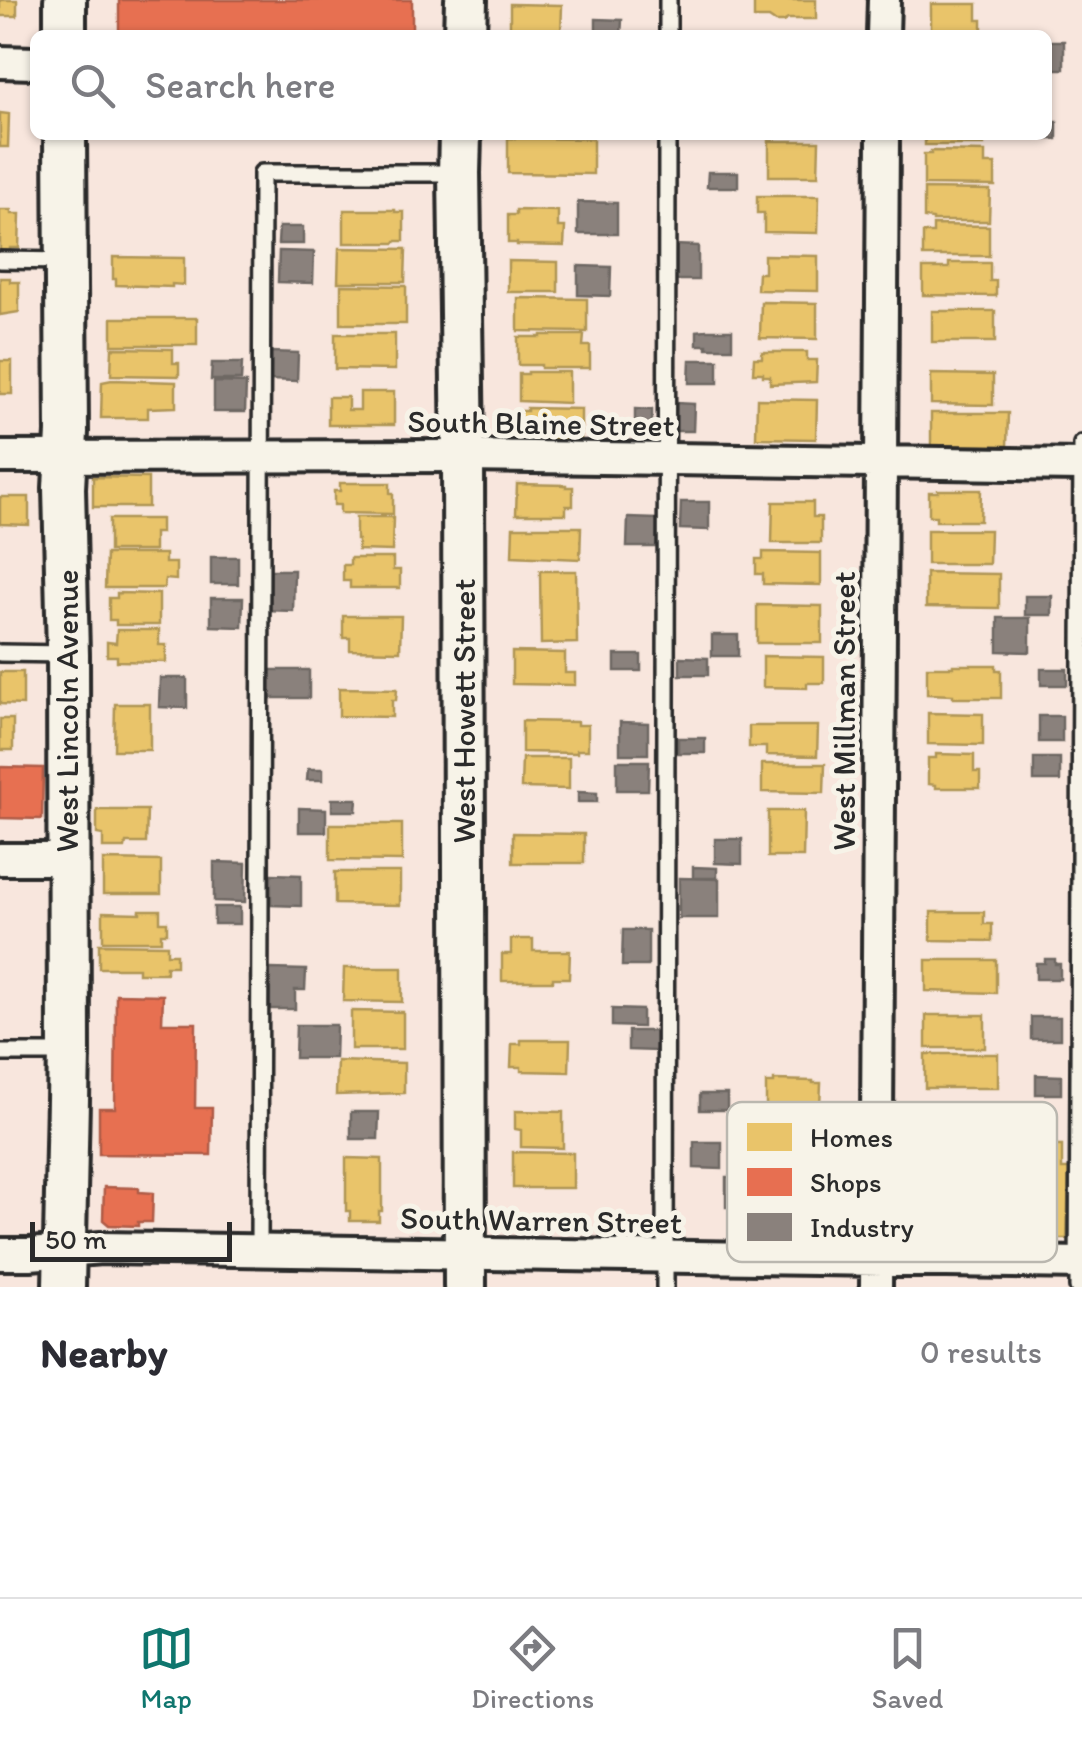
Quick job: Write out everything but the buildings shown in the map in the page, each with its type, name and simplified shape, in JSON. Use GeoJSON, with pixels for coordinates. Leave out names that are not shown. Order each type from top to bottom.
{"type":"FeatureCollection","features":[{"type":"Feature","properties":{"kind":"main road"},"geometry":{"type":"LineString","coordinates":[[64,30],[65,0]]}},
{"type":"Feature","properties":{"kind":"main road"},"geometry":{"type":"LineString","coordinates":[[465,30],[466,0]]}},
{"type":"Feature","properties":{"kind":"main road","name":"West Lincoln Avenue"},"geometry":{"type":"LineString","coordinates":[[64,1269],[69,1053],[65,140]]}},
{"type":"Feature","properties":{"kind":"main road","name":"West Howett Street"},"geometry":{"type":"LineString","coordinates":[[459,154],[465,1270]]}},
{"type":"Feature","properties":{"kind":"street"},"geometry":{"type":"LineString","coordinates":[[884,0],[884,30]]}},
{"type":"Feature","properties":{"kind":"street"},"geometry":{"type":"LineString","coordinates":[[0,62],[30,62]]}},
{"type":"Feature","properties":{"kind":"street","name":"West Millman Street"},"geometry":{"type":"LineString","coordinates":[[877,1102],[883,140]]}},
{"type":"Feature","properties":{"kind":"street","name":"South Blaine Street"},"geometry":{"type":"LineString","coordinates":[[0,456],[463,456],[1082,465]]}},
{"type":"Feature","properties":{"kind":"street"},"geometry":{"type":"LineString","coordinates":[[0,859],[67,860]]}},
{"type":"Feature","properties":{"kind":"street","name":"South Warren Street"},"geometry":{"type":"LineString","coordinates":[[0,1254],[64,1269],[101,1248],[259,1250],[465,1270],[1080,1271]]}},
{"type":"Feature","properties":{"kind":"lane"},"geometry":{"type":"LineString","coordinates":[[668,0],[668,30]]}},
{"type":"Feature","properties":{"kind":"lane"},"geometry":{"type":"LineString","coordinates":[[665,1272],[668,140]]}},
{"type":"Feature","properties":{"kind":"lane"},"geometry":{"type":"LineString","coordinates":[[259,1250],[262,173],[459,154]]}},
{"type":"Feature","properties":{"kind":"lane"},"geometry":{"type":"LineString","coordinates":[[0,260],[65,261]]}},
{"type":"Feature","properties":{"kind":"lane"},"geometry":{"type":"LineString","coordinates":[[1080,1271],[1082,444]]}},
{"type":"Feature","properties":{"kind":"lane"},"geometry":{"type":"LineString","coordinates":[[0,653],[68,654]]}},
{"type":"Feature","properties":{"kind":"lane"},"geometry":{"type":"LineString","coordinates":[[0,1053],[69,1053]]}}]}
